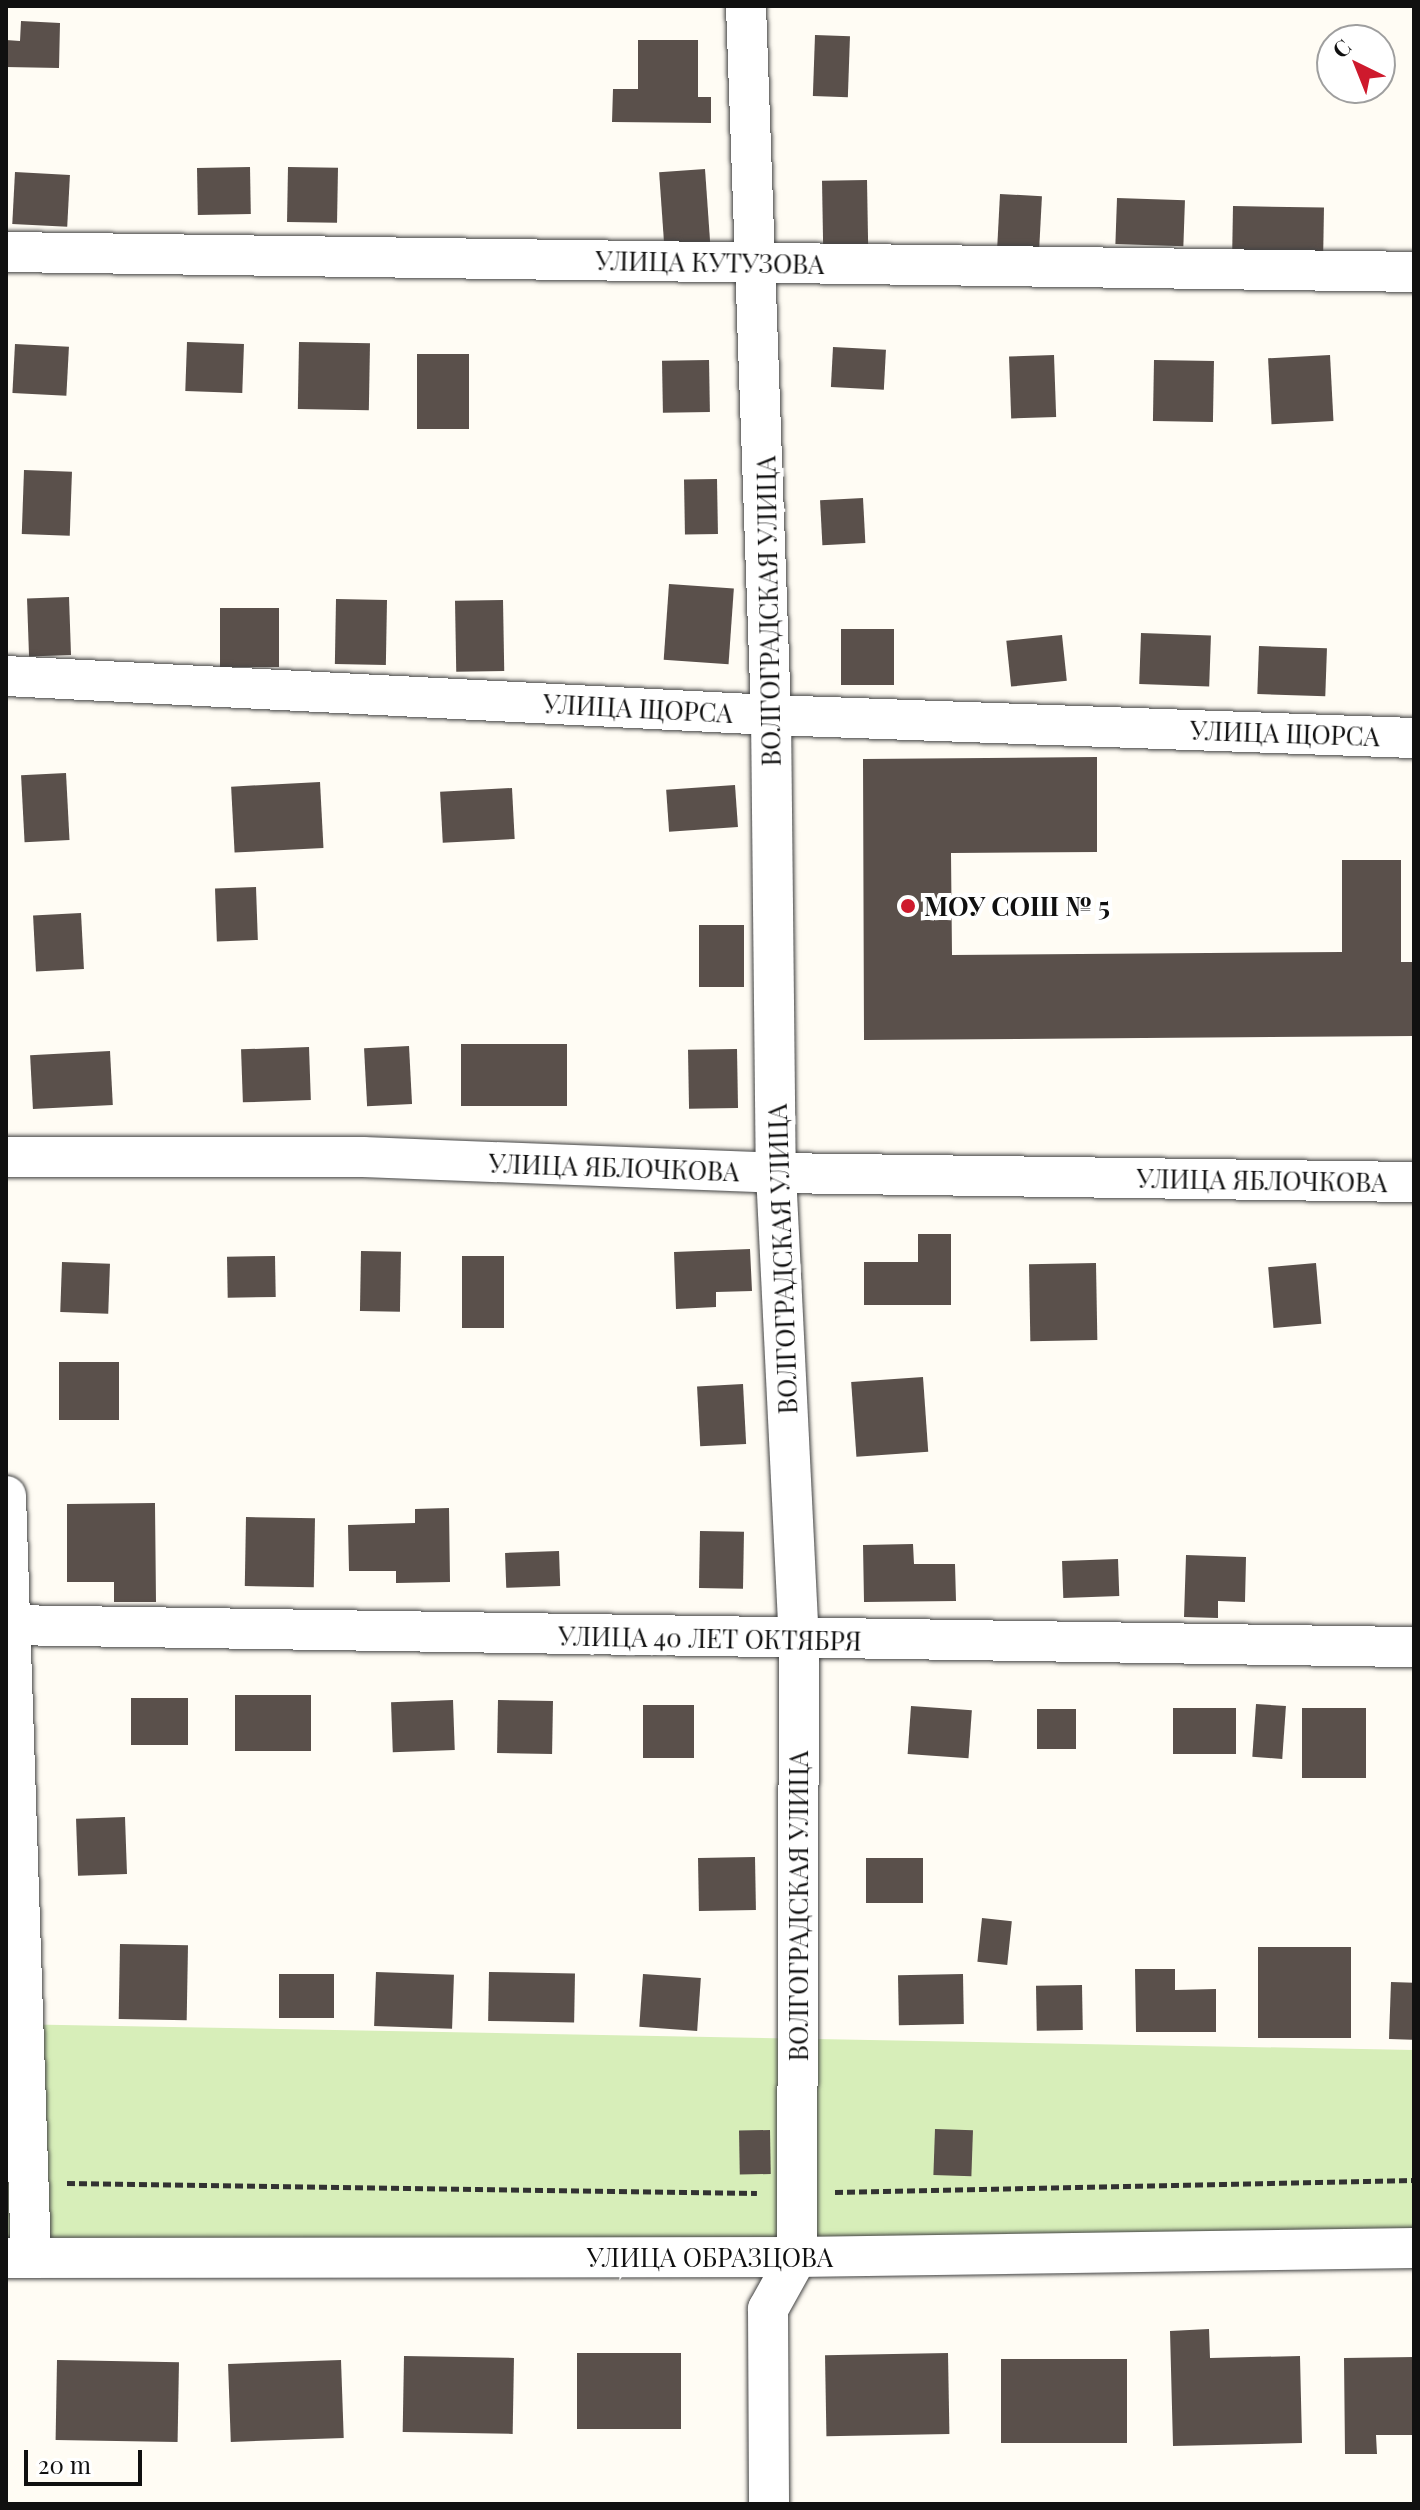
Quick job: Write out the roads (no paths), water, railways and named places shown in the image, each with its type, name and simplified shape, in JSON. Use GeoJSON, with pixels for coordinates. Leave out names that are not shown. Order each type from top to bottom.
{"type":"FeatureCollection","features":[{"type":"Feature","properties":{"kind":"street","name":"ВОЛГОГРАДСКАЯ УЛИЦА"},"geometry":{"type":"LineString","coordinates":[[746,6],[759,263],[771,715],[776,1173],[799,1640],[797,2257],[768,2309],[769,2504]]}},
{"type":"Feature","properties":{"kind":"street","name":"УЛИЦА КУТУЗОВА"},"geometry":{"type":"LineString","coordinates":[[6,252],[1414,272]]}},
{"type":"Feature","properties":{"kind":"street","name":"УЛИЦА ЩОРСА"},"geometry":{"type":"LineString","coordinates":[[6,676],[771,715],[1414,738]]}},
{"type":"Feature","properties":{"kind":"street","name":"УЛИЦА ЯБЛОЧКОВА"},"geometry":{"type":"LineString","coordinates":[[6,1157],[363,1157],[776,1173],[1414,1182]]}},
{"type":"Feature","properties":{"kind":"street"},"geometry":{"type":"LineString","coordinates":[[6,1496],[8,1625],[30,2182],[19,2258]]}},
{"type":"Feature","properties":{"kind":"street","name":"УЛИЦА 40 ЛЕТ ОКТЯБРЯ"},"geometry":{"type":"LineString","coordinates":[[8,1625],[799,1640],[1414,1647]]}},
{"type":"Feature","properties":{"kind":"street","name":"УЛИЦА ОБРАЗЦОВА"},"geometry":{"type":"LineString","coordinates":[[19,2258],[797,2257],[1414,2248]]}},
{"type":"Feature","properties":{"kind":"place","name":"МОУ СОШ № 5"},"geometry":{"type":"Point","coordinates":[908,906]}}]}
